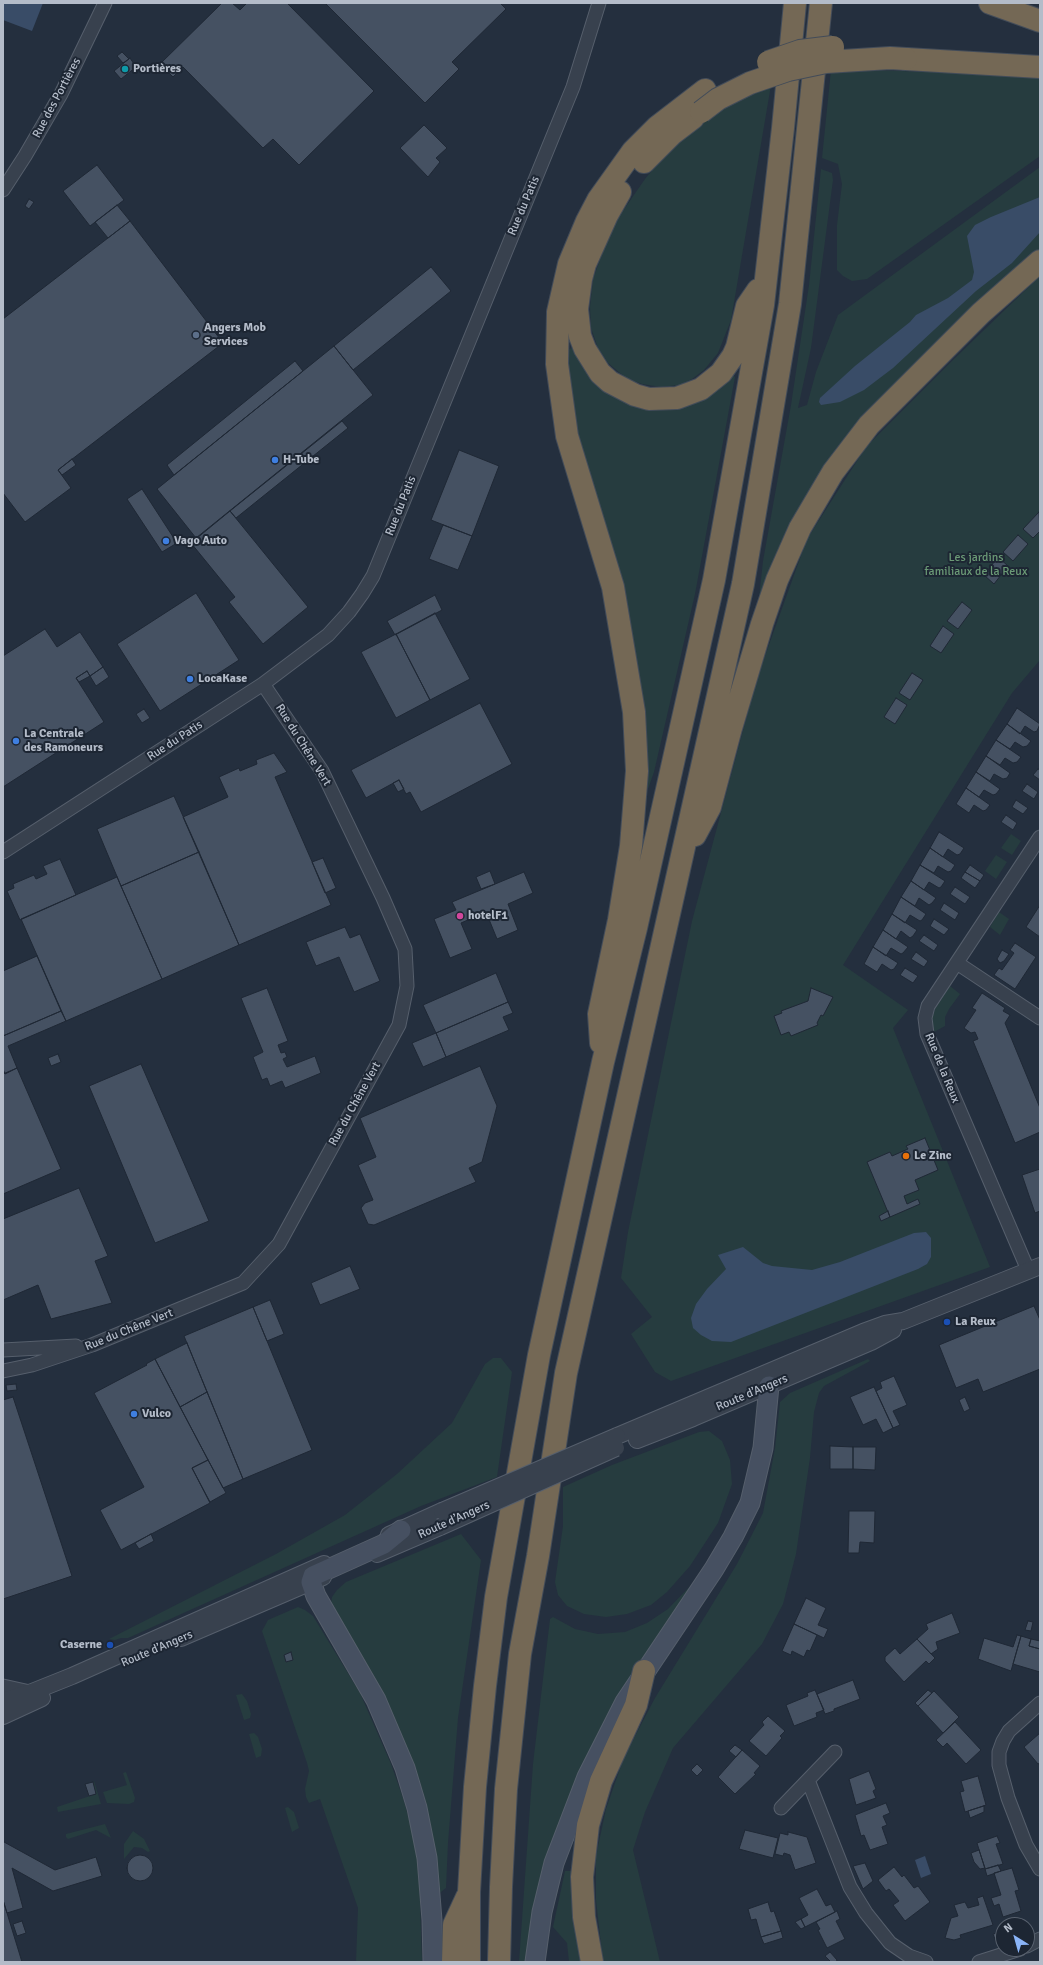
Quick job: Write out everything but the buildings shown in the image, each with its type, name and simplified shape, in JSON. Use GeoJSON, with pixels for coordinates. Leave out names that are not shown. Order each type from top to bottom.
{"type":"FeatureCollection","features":[{"type":"Feature","properties":{"kind":"highway"},"geometry":{"type":"LineString","coordinates":[[469,1962],[469,1892],[475,1787],[496,1597],[538,1362],[603,1062],[636,928],[714,580],[763,305],[795,3]]}},
{"type":"Feature","properties":{"kind":"highway"},"geometry":{"type":"LineString","coordinates":[[499,1962],[506,1796],[520,1654],[538,1556],[566,1373],[683,857],[743,584],[790,304],[821,3]]}},
{"type":"Feature","properties":{"kind":"highway"},"geometry":{"type":"LineString","coordinates":[[990,3],[1040,21]]}},
{"type":"Feature","properties":{"kind":"highway"},"geometry":{"type":"LineString","coordinates":[[603,1062],[599,1014],[619,920],[631,846],[637,771],[634,712],[613,587],[567,436],[557,364],[558,312],[569,264],[587,220],[598,200],[633,152],[657,126],[705,90],[744,70],[800,51],[843,45],[1040,67]]}},
{"type":"Feature","properties":{"kind":"highway"},"geometry":{"type":"LineString","coordinates":[[766,277],[747,306],[737,346],[728,365],[712,382],[690,395],[663,400],[649,398],[629,392],[610,382],[600,373],[584,350],[577,322],[581,279],[591,249],[607,215],[620,192],[653,152],[672,134],[718,99],[750,83],[788,70],[826,62],[890,58],[908,52],[1040,52]]}},
{"type":"Feature","properties":{"kind":"highway"},"geometry":{"type":"LineString","coordinates":[[683,857],[710,807],[731,728],[762,624],[777,580],[804,522],[834,472],[869,425],[981,313],[1040,261]]}},
{"type":"Feature","properties":{"kind":"highway"},"geometry":{"type":"LineString","coordinates":[[592,1962],[584,1918],[582,1877],[588,1825],[602,1781],[636,1706],[644,1672]]}},
{"type":"Feature","properties":{"kind":"highway"},"geometry":{"type":"LineString","coordinates":[[453,1962],[454,1925],[469,1892]]}},
{"type":"Feature","properties":{"kind":"main road"},"geometry":{"type":"LineString","coordinates":[[535,1962],[542,1912],[554,1863],[587,1778],[625,1702],[714,1570],[750,1503],[763,1448],[769,1386]]}},
{"type":"Feature","properties":{"kind":"main road"},"geometry":{"type":"LineString","coordinates":[[401,1530],[384,1544],[313,1576],[311,1582],[316,1596],[376,1700],[405,1768],[417,1808],[428,1858],[433,1962]]}},
{"type":"Feature","properties":{"kind":"street","name":"Rue des Portières"},"geometry":{"type":"LineString","coordinates":[[3,190],[25,156],[61,94],[105,3]]}},
{"type":"Feature","properties":{"kind":"street","name":"Rue du Patis"},"geometry":{"type":"LineString","coordinates":[[3,852],[263,684],[328,635],[350,612],[373,576],[573,88],[599,3]]}},
{"type":"Feature","properties":{"kind":"street","name":"Rue du Chêne Vert"},"geometry":{"type":"LineString","coordinates":[[3,1371],[32,1365],[92,1345],[243,1283],[279,1244],[399,1025],[407,986],[405,949],[383,898],[322,772],[263,684]]}},
{"type":"Feature","properties":{"kind":"street","name":"Rue de la Reux"},"geometry":{"type":"LineString","coordinates":[[1034,1268],[927,1034],[925,1018],[928,1006],[1040,837]]}},
{"type":"Feature","properties":{"kind":"street"},"geometry":{"type":"LineString","coordinates":[[957,963],[1040,1018]]}},
{"type":"Feature","properties":{"kind":"street","name":"Route d’Angers"},"geometry":{"type":"LineString","coordinates":[[212,1619],[311,1582],[440,1527],[617,1442],[863,1332],[885,1324],[904,1321],[1034,1268]]}},
{"type":"Feature","properties":{"kind":"street","name":"Route d’Angers"},"geometry":{"type":"LineString","coordinates":[[3,1716],[442,1511],[617,1442],[769,1386],[870,1342],[897,1328],[904,1321]]}},
{"type":"Feature","properties":{"kind":"street"},"geometry":{"type":"LineString","coordinates":[[3,1350],[92,1345]]}},
{"type":"Feature","properties":{"kind":"street","name":"Route d’Angers"},"geometry":{"type":"LineString","coordinates":[[3,1701],[32,1692],[183,1632]]}},
{"type":"Feature","properties":{"kind":"street"},"geometry":{"type":"LineString","coordinates":[[3,1686],[32,1692]]}},
{"type":"Feature","properties":{"kind":"street"},"geometry":{"type":"LineString","coordinates":[[1040,1704],[1030,1711],[1009,1731],[1000,1752],[1000,1765],[1008,1798],[1026,1845],[1040,1869]]}},
{"type":"Feature","properties":{"kind":"street"},"geometry":{"type":"LineString","coordinates":[[780,1808],[835,1752]]}},
{"type":"Feature","properties":{"kind":"street"},"geometry":{"type":"LineString","coordinates":[[808,1780],[850,1887],[866,1913],[890,1943],[909,1956],[926,1962]]}},
{"type":"Feature","properties":{"kind":"street"},"geometry":{"type":"LineString","coordinates":[[979,1962],[995,1957]]}},
{"type":"Feature","properties":{"kind":"green space"},"geometry":{"type":"Polygon","coordinates":[[[843,69],[961,73],[1040,78],[1040,156],[867,279],[852,281],[843,276],[837,270],[837,225],[842,184],[838,164],[822,158],[831,70],[843,69]]]}},
{"type":"Feature","properties":{"kind":"green space"},"geometry":{"type":"Polygon","coordinates":[[[771,85],[731,320],[718,353],[704,370],[692,379],[680,385],[661,387],[642,384],[626,378],[608,363],[598,348],[591,328],[590,307],[593,279],[605,246],[618,218],[645,179],[669,150],[711,115],[771,85]]]}},
{"type":"Feature","properties":{"kind":"green space"},"geometry":{"type":"Polygon","coordinates":[[[1040,167],[1040,251],[900,381],[761,598],[759,598],[763,561],[791,405],[809,285],[821,169],[832,173],[833,180],[811,348],[798,408],[807,405],[816,372],[838,315],[1040,167]]]}},
{"type":"Feature","properties":{"kind":"green space","name":"Les jardins familiaux de la Reux"},"geometry":{"type":"Polygon","coordinates":[[[1040,276],[1040,660],[1012,693],[843,965],[908,1010],[893,1028],[990,1267],[671,1381],[655,1372],[631,1334],[652,1317],[621,1278],[628,1232],[692,921],[757,678],[807,539],[866,447],[1040,276]]]}},
{"type":"Feature","properties":{"kind":"green space"},"geometry":{"type":"Polygon","coordinates":[[[575,345],[636,406],[732,374],[735,377],[695,594],[654,772],[648,789],[575,439],[567,351],[575,345]]]}},
{"type":"Feature","properties":{"kind":"green space"},"geometry":{"type":"Polygon","coordinates":[[[1011,834],[1021,841],[1012,855],[1001,848],[1011,834]]]}},
{"type":"Feature","properties":{"kind":"green space"},"geometry":{"type":"Polygon","coordinates":[[[996,855],[1007,862],[996,879],[985,871],[996,855]]]}},
{"type":"Feature","properties":{"kind":"green space"},"geometry":{"type":"Polygon","coordinates":[[[999,912],[1009,919],[1000,935],[990,927],[999,912]]]}},
{"type":"Feature","properties":{"kind":"green space"},"geometry":{"type":"Polygon","coordinates":[[[950,986],[960,994],[945,1017],[945,1026],[934,1032],[932,1018],[935,1009],[950,986]]]}},
{"type":"Feature","properties":{"kind":"green space"},"geometry":{"type":"Polygon","coordinates":[[[493,1358],[501,1358],[512,1372],[497,1477],[421,1506],[128,1638],[115,1640],[109,1639],[276,1554],[345,1515],[397,1474],[452,1423],[485,1364],[493,1358]]]}},
{"type":"Feature","properties":{"kind":"green space"},"geometry":{"type":"Polygon","coordinates":[[[868,1359],[870,1361],[824,1386],[819,1393],[814,1412],[810,1458],[796,1554],[783,1604],[762,1644],[673,1748],[645,1812],[633,1850],[660,1962],[603,1962],[596,1900],[596,1856],[606,1809],[624,1757],[655,1698],[737,1564],[763,1513],[775,1448],[780,1402],[790,1393],[868,1359]]]}},
{"type":"Feature","properties":{"kind":"green space"},"geometry":{"type":"Polygon","coordinates":[[[709,1431],[722,1441],[730,1460],[732,1484],[718,1523],[690,1566],[667,1592],[651,1605],[627,1614],[606,1617],[584,1614],[567,1606],[558,1595],[555,1582],[563,1526],[563,1487],[612,1465],[699,1432],[709,1431]]]}},
{"type":"Feature","properties":{"kind":"green space"},"geometry":{"type":"Polygon","coordinates":[[[461,1534],[481,1560],[458,1718],[446,1888],[437,1895],[434,1860],[331,1605],[332,1597],[346,1582],[461,1534]]]}},
{"type":"Feature","properties":{"kind":"green space"},"geometry":{"type":"Polygon","coordinates":[[[720,1548],[600,1737],[529,1962],[519,1962],[533,1764],[550,1619],[553,1617],[575,1629],[598,1634],[625,1632],[647,1623],[668,1609],[694,1582],[720,1548]]]}},
{"type":"Feature","properties":{"kind":"green space"},"geometry":{"type":"Polygon","coordinates":[[[298,1607],[313,1616],[360,1693],[391,1764],[403,1798],[413,1833],[419,1870],[422,1962],[356,1962],[358,1908],[320,1799],[309,1803],[306,1797],[305,1789],[309,1771],[307,1763],[262,1631],[268,1620],[298,1607]]]}},
{"type":"Feature","properties":{"kind":"green space"},"geometry":{"type":"Polygon","coordinates":[[[242,1694],[247,1701],[251,1714],[250,1718],[244,1720],[236,1695],[242,1694]]]}},
{"type":"Feature","properties":{"kind":"green space"},"geometry":{"type":"Polygon","coordinates":[[[254,1733],[258,1737],[262,1749],[261,1756],[256,1758],[249,1734],[254,1733]]]}},
{"type":"Feature","properties":{"kind":"green space"},"geometry":{"type":"Polygon","coordinates":[[[126,1772],[135,1798],[134,1802],[129,1804],[107,1803],[103,1792],[127,1785],[123,1773],[126,1772]]]}},
{"type":"Feature","properties":{"kind":"green space"},"geometry":{"type":"Polygon","coordinates":[[[94,1781],[101,1804],[58,1812],[57,1807],[96,1794],[94,1781]]]}},
{"type":"Feature","properties":{"kind":"green space"},"geometry":{"type":"Polygon","coordinates":[[[288,1807],[294,1812],[299,1828],[292,1832],[285,1808],[288,1807]]]}},
{"type":"Feature","properties":{"kind":"green space"},"geometry":{"type":"Polygon","coordinates":[[[105,1824],[111,1838],[96,1830],[68,1839],[66,1837],[66,1834],[105,1824]]]}},
{"type":"Feature","properties":{"kind":"green space"},"geometry":{"type":"Polygon","coordinates":[[[133,1831],[144,1839],[150,1851],[148,1852],[142,1848],[134,1847],[124,1859],[124,1844],[133,1831]]]}},
{"type":"Feature","properties":{"kind":"green space"},"geometry":{"type":"Polygon","coordinates":[[[565,1871],[571,1871],[573,1875],[583,1962],[569,1962],[567,1943],[553,1927],[565,1871]]]}},
{"type":"Feature","properties":{"kind":"water"},"geometry":{"type":"Polygon","coordinates":[[[3,3],[43,3],[32,31],[3,20],[3,3]]]}},
{"type":"Feature","properties":{"kind":"water"},"geometry":{"type":"Polygon","coordinates":[[[1040,197],[1040,232],[1012,263],[976,291],[893,368],[864,390],[840,402],[821,405],[819,402],[820,398],[855,366],[910,322],[916,315],[948,298],[972,280],[974,272],[967,236],[975,225],[1040,197]]]}},
{"type":"Feature","properties":{"kind":"water"},"geometry":{"type":"Polygon","coordinates":[[[926,1232],[931,1238],[931,1257],[927,1264],[918,1269],[731,1342],[712,1341],[701,1335],[693,1328],[691,1318],[696,1304],[707,1289],[726,1269],[718,1255],[743,1247],[763,1263],[772,1266],[812,1270],[840,1262],[914,1233],[926,1232]]]}},
{"type":"Feature","properties":{"kind":"water"},"geometry":{"type":"Polygon","coordinates":[[[925,1856],[931,1874],[921,1878],[915,1860],[925,1856]]]}},
{"type":"Feature","properties":{"kind":"place","name":"Portières"},"geometry":{"type":"Point","coordinates":[125,69]}},
{"type":"Feature","properties":{"kind":"place","name":"Angers Mob Services"},"geometry":{"type":"Point","coordinates":[196,335]}},
{"type":"Feature","properties":{"kind":"place","name":"H-Tube"},"geometry":{"type":"Point","coordinates":[275,460]}},
{"type":"Feature","properties":{"kind":"place","name":"Vago Auto"},"geometry":{"type":"Point","coordinates":[166,541]}},
{"type":"Feature","properties":{"kind":"place","name":"LocaKase"},"geometry":{"type":"Point","coordinates":[190,679]}},
{"type":"Feature","properties":{"kind":"place","name":"La Centrale des Ramoneurs"},"geometry":{"type":"Point","coordinates":[16,741]}},
{"type":"Feature","properties":{"kind":"place","name":"hotelF1"},"geometry":{"type":"Point","coordinates":[460,916]}},
{"type":"Feature","properties":{"kind":"place","name":"Le Zinc"},"geometry":{"type":"Point","coordinates":[906,1156]}},
{"type":"Feature","properties":{"kind":"place","name":"La Reux"},"geometry":{"type":"Point","coordinates":[947,1322]}},
{"type":"Feature","properties":{"kind":"place","name":"Vulco"},"geometry":{"type":"Point","coordinates":[134,1414]}},
{"type":"Feature","properties":{"kind":"place","name":"Caserne"},"geometry":{"type":"Point","coordinates":[110,1645]}}]}
